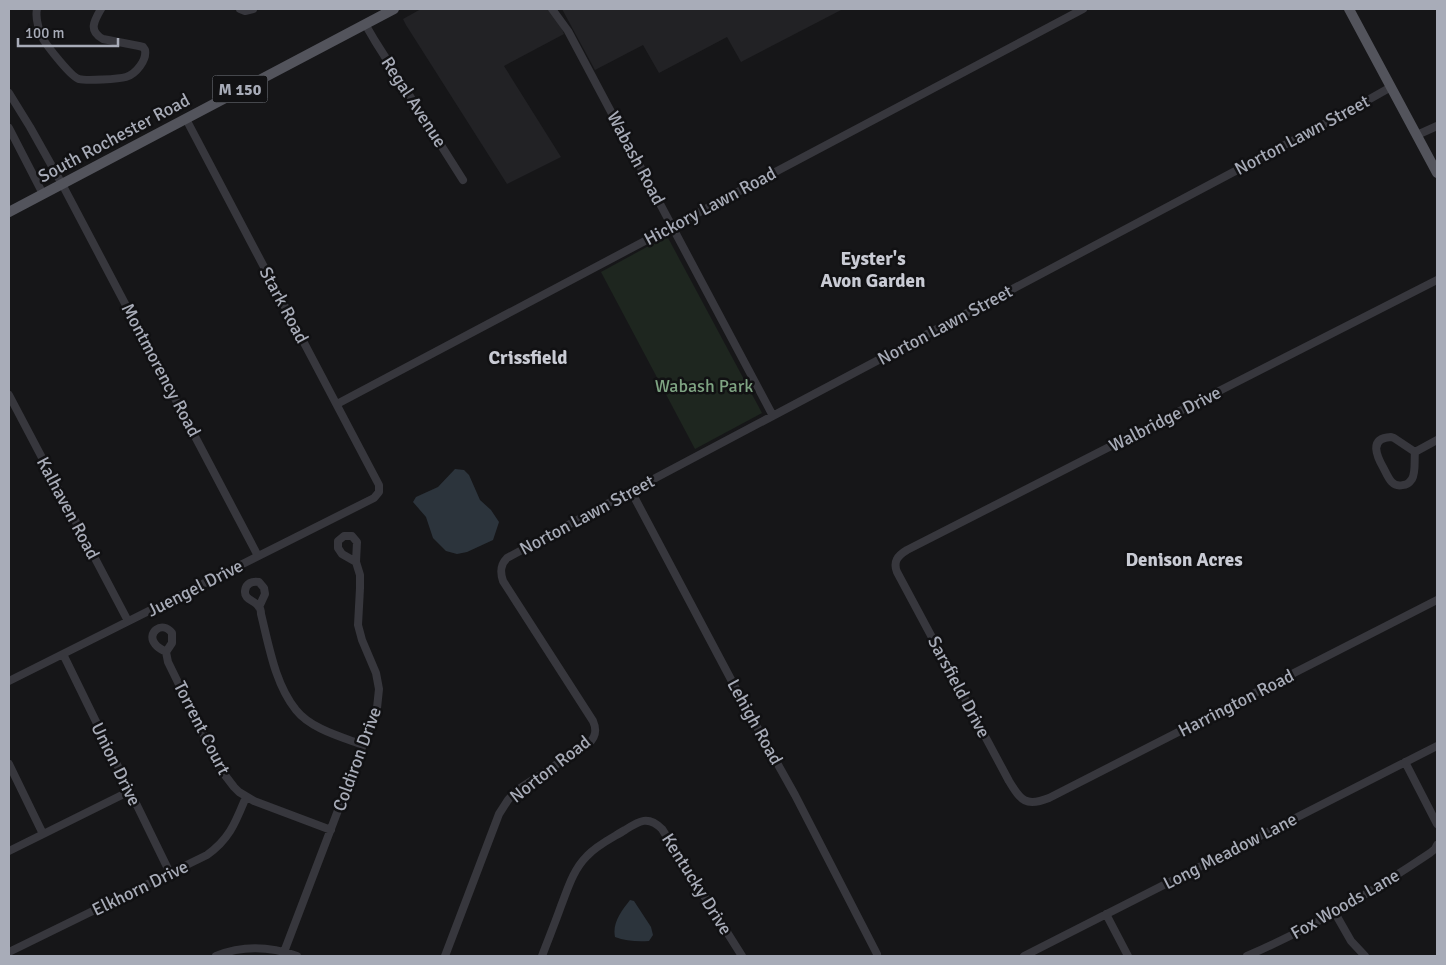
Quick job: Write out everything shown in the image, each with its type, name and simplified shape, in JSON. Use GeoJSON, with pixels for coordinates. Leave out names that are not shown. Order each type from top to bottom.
{"type":"FeatureCollection","features":[{"type":"Feature","properties":{"kind":"main road","name":"South Rochester Road"},"geometry":{"type":"LineString","coordinates":[[9,212],[394,9]]}},
{"type":"Feature","properties":{"kind":"main road"},"geometry":{"type":"LineString","coordinates":[[1349,9],[1437,173]]}},
{"type":"Feature","properties":{"kind":"street"},"geometry":{"type":"LineString","coordinates":[[37,9],[37,21],[43,39],[73,76],[82,80],[128,77],[136,71],[145,58],[145,50],[139,46],[103,39],[98,36],[95,32],[94,24],[100,9]]}},
{"type":"Feature","properties":{"kind":"street"},"geometry":{"type":"LineString","coordinates":[[240,9],[245,11],[253,9]]}},
{"type":"Feature","properties":{"kind":"street","name":"Wabash Road"},"geometry":{"type":"LineString","coordinates":[[552,9],[568,32],[774,416]]}},
{"type":"Feature","properties":{"kind":"street","name":"Hickory Lawn Road"},"geometry":{"type":"LineString","coordinates":[[337,404],[1083,9]]}},
{"type":"Feature","properties":{"kind":"street","name":"Regal Avenue"},"geometry":{"type":"LineString","coordinates":[[365,24],[463,180]]}},
{"type":"Feature","properties":{"kind":"street","name":"Norton Lawn Street"},"geometry":{"type":"LineString","coordinates":[[501,567],[507,558],[631,491],[1391,87]]}},
{"type":"Feature","properties":{"kind":"street","name":"Montmorency Road"},"geometry":{"type":"LineString","coordinates":[[9,92],[62,184],[258,556]]}},
{"type":"Feature","properties":{"kind":"street","name":"Stark Road"},"geometry":{"type":"LineString","coordinates":[[186,119],[379,485],[379,492]]}},
{"type":"Feature","properties":{"kind":"street"},"geometry":{"type":"LineString","coordinates":[[1417,135],[1437,126]]}},
{"type":"Feature","properties":{"kind":"street"},"geometry":{"type":"LineString","coordinates":[[9,128],[43,194]]}},
{"type":"Feature","properties":{"kind":"street","name":"Walbridge Drive"},"geometry":{"type":"LineString","coordinates":[[895,561],[899,556],[912,548],[1437,280]]}},
{"type":"Feature","properties":{"kind":"street","name":"Kalhaven Road"},"geometry":{"type":"LineString","coordinates":[[9,395],[128,621]]}},
{"type":"Feature","properties":{"kind":"street"},"geometry":{"type":"LineString","coordinates":[[1391,438],[1394,438],[1415,452],[1413,476],[1408,483],[1401,486],[1390,481],[1376,455],[1379,442],[1382,439],[1391,438]]}},
{"type":"Feature","properties":{"kind":"street"},"geometry":{"type":"LineString","coordinates":[[1415,452],[1437,440]]}},
{"type":"Feature","properties":{"kind":"street","name":"Lehigh Road"},"geometry":{"type":"LineString","coordinates":[[631,491],[743,702],[794,793],[877,954]]}},
{"type":"Feature","properties":{"kind":"street","name":"Juengel Drive"},"geometry":{"type":"LineString","coordinates":[[9,681],[374,498],[379,492]]}},
{"type":"Feature","properties":{"kind":"street","name":"Sarsfield Drive"},"geometry":{"type":"LineString","coordinates":[[895,561],[897,572],[1012,786],[1022,800],[1033,803]]}},
{"type":"Feature","properties":{"kind":"street","name":"Coldiron Drive"},"geometry":{"type":"LineString","coordinates":[[284,952],[377,708],[379,689],[376,673],[362,640],[358,625],[360,582],[356,562]]}},
{"type":"Feature","properties":{"kind":"street","name":"Norton Road"},"geometry":{"type":"LineString","coordinates":[[445,956],[499,814],[508,800],[521,787],[592,741],[596,730],[593,721],[504,581],[501,575],[501,567]]}},
{"type":"Feature","properties":{"kind":"street","name":"Harrington Road"},"geometry":{"type":"LineString","coordinates":[[1033,803],[1049,798],[1437,600]]}},
{"type":"Feature","properties":{"kind":"street"},"geometry":{"type":"LineString","coordinates":[[259,607],[281,684],[297,711],[307,720],[327,732],[363,745]]}},
{"type":"Feature","properties":{"kind":"street","name":"Torrent Court"},"geometry":{"type":"LineString","coordinates":[[166,652],[168,662],[222,770],[234,787],[246,797],[330,830]]}},
{"type":"Feature","properties":{"kind":"street","name":"Union Drive"},"geometry":{"type":"LineString","coordinates":[[63,654],[170,873]]}},
{"type":"Feature","properties":{"kind":"street","name":"Long Meadow Lane"},"geometry":{"type":"LineString","coordinates":[[1024,956],[1437,746]]}},
{"type":"Feature","properties":{"kind":"street"},"geometry":{"type":"LineString","coordinates":[[1406,762],[1437,824]]}},
{"type":"Feature","properties":{"kind":"street"},"geometry":{"type":"LineString","coordinates":[[9,764],[43,834]]}},
{"type":"Feature","properties":{"kind":"street"},"geometry":{"type":"LineString","coordinates":[[9,851],[130,791]]}},
{"type":"Feature","properties":{"kind":"street","name":"Elkhorn Drive"},"geometry":{"type":"LineString","coordinates":[[9,952],[207,854],[225,840],[234,826],[246,797]]}},
{"type":"Feature","properties":{"kind":"street","name":"Kentucky Drive"},"geometry":{"type":"LineString","coordinates":[[542,956],[572,877],[580,864],[596,848],[634,824],[646,820],[657,823],[662,828],[742,956]]}},
{"type":"Feature","properties":{"kind":"street","name":"Fox Woods Lane"},"geometry":{"type":"LineString","coordinates":[[1248,956],[1359,899],[1416,863],[1435,849],[1437,845]]}},
{"type":"Feature","properties":{"kind":"street"},"geometry":{"type":"LineString","coordinates":[[1335,913],[1351,940],[1365,956]]}},
{"type":"Feature","properties":{"kind":"street"},"geometry":{"type":"LineString","coordinates":[[1106,914],[1128,956]]}},
{"type":"Feature","properties":{"kind":"street"},"geometry":{"type":"LineString","coordinates":[[216,956],[233,950],[252,948],[273,949],[297,956]]}},
{"type":"Feature","properties":{"kind":"shaded area"},"geometry":{"type":"Polygon","coordinates":[[[421,9],[547,9],[553,14],[564,34],[504,66],[561,157],[507,184],[403,19],[421,9]]]}},
{"type":"Feature","properties":{"kind":"shaded area"},"geometry":{"type":"Polygon","coordinates":[[[562,9],[843,9],[741,62],[727,37],[659,73],[643,45],[595,70],[562,9]]]}},
{"type":"Feature","properties":{"kind":"shaded area"},"geometry":{"type":"Polygon","coordinates":[[[455,469],[464,470],[469,475],[480,500],[491,510],[499,522],[493,540],[467,552],[457,554],[446,551],[433,538],[426,517],[413,502],[416,497],[438,487],[455,469]]]}},
{"type":"Feature","properties":{"kind":"shaded area"},"geometry":{"type":"Polygon","coordinates":[[[630,900],[634,901],[651,927],[653,935],[649,941],[632,941],[615,937],[616,922],[630,900]]]}},
{"type":"Feature","properties":{"kind":"green space","name":"Wabash Park"},"geometry":{"type":"Polygon","coordinates":[[[667,236],[762,413],[695,449],[601,272],[667,236]]]}},
{"type":"Feature","properties":{"kind":"district","name":"Eyster's Avon Garden"},"geometry":{"type":"Point","coordinates":[873,269]}},
{"type":"Feature","properties":{"kind":"district","name":"Crissfield"},"geometry":{"type":"Point","coordinates":[528,357]}},
{"type":"Feature","properties":{"kind":"district","name":"Denison Acres"},"geometry":{"type":"Point","coordinates":[1184,559]}}]}
